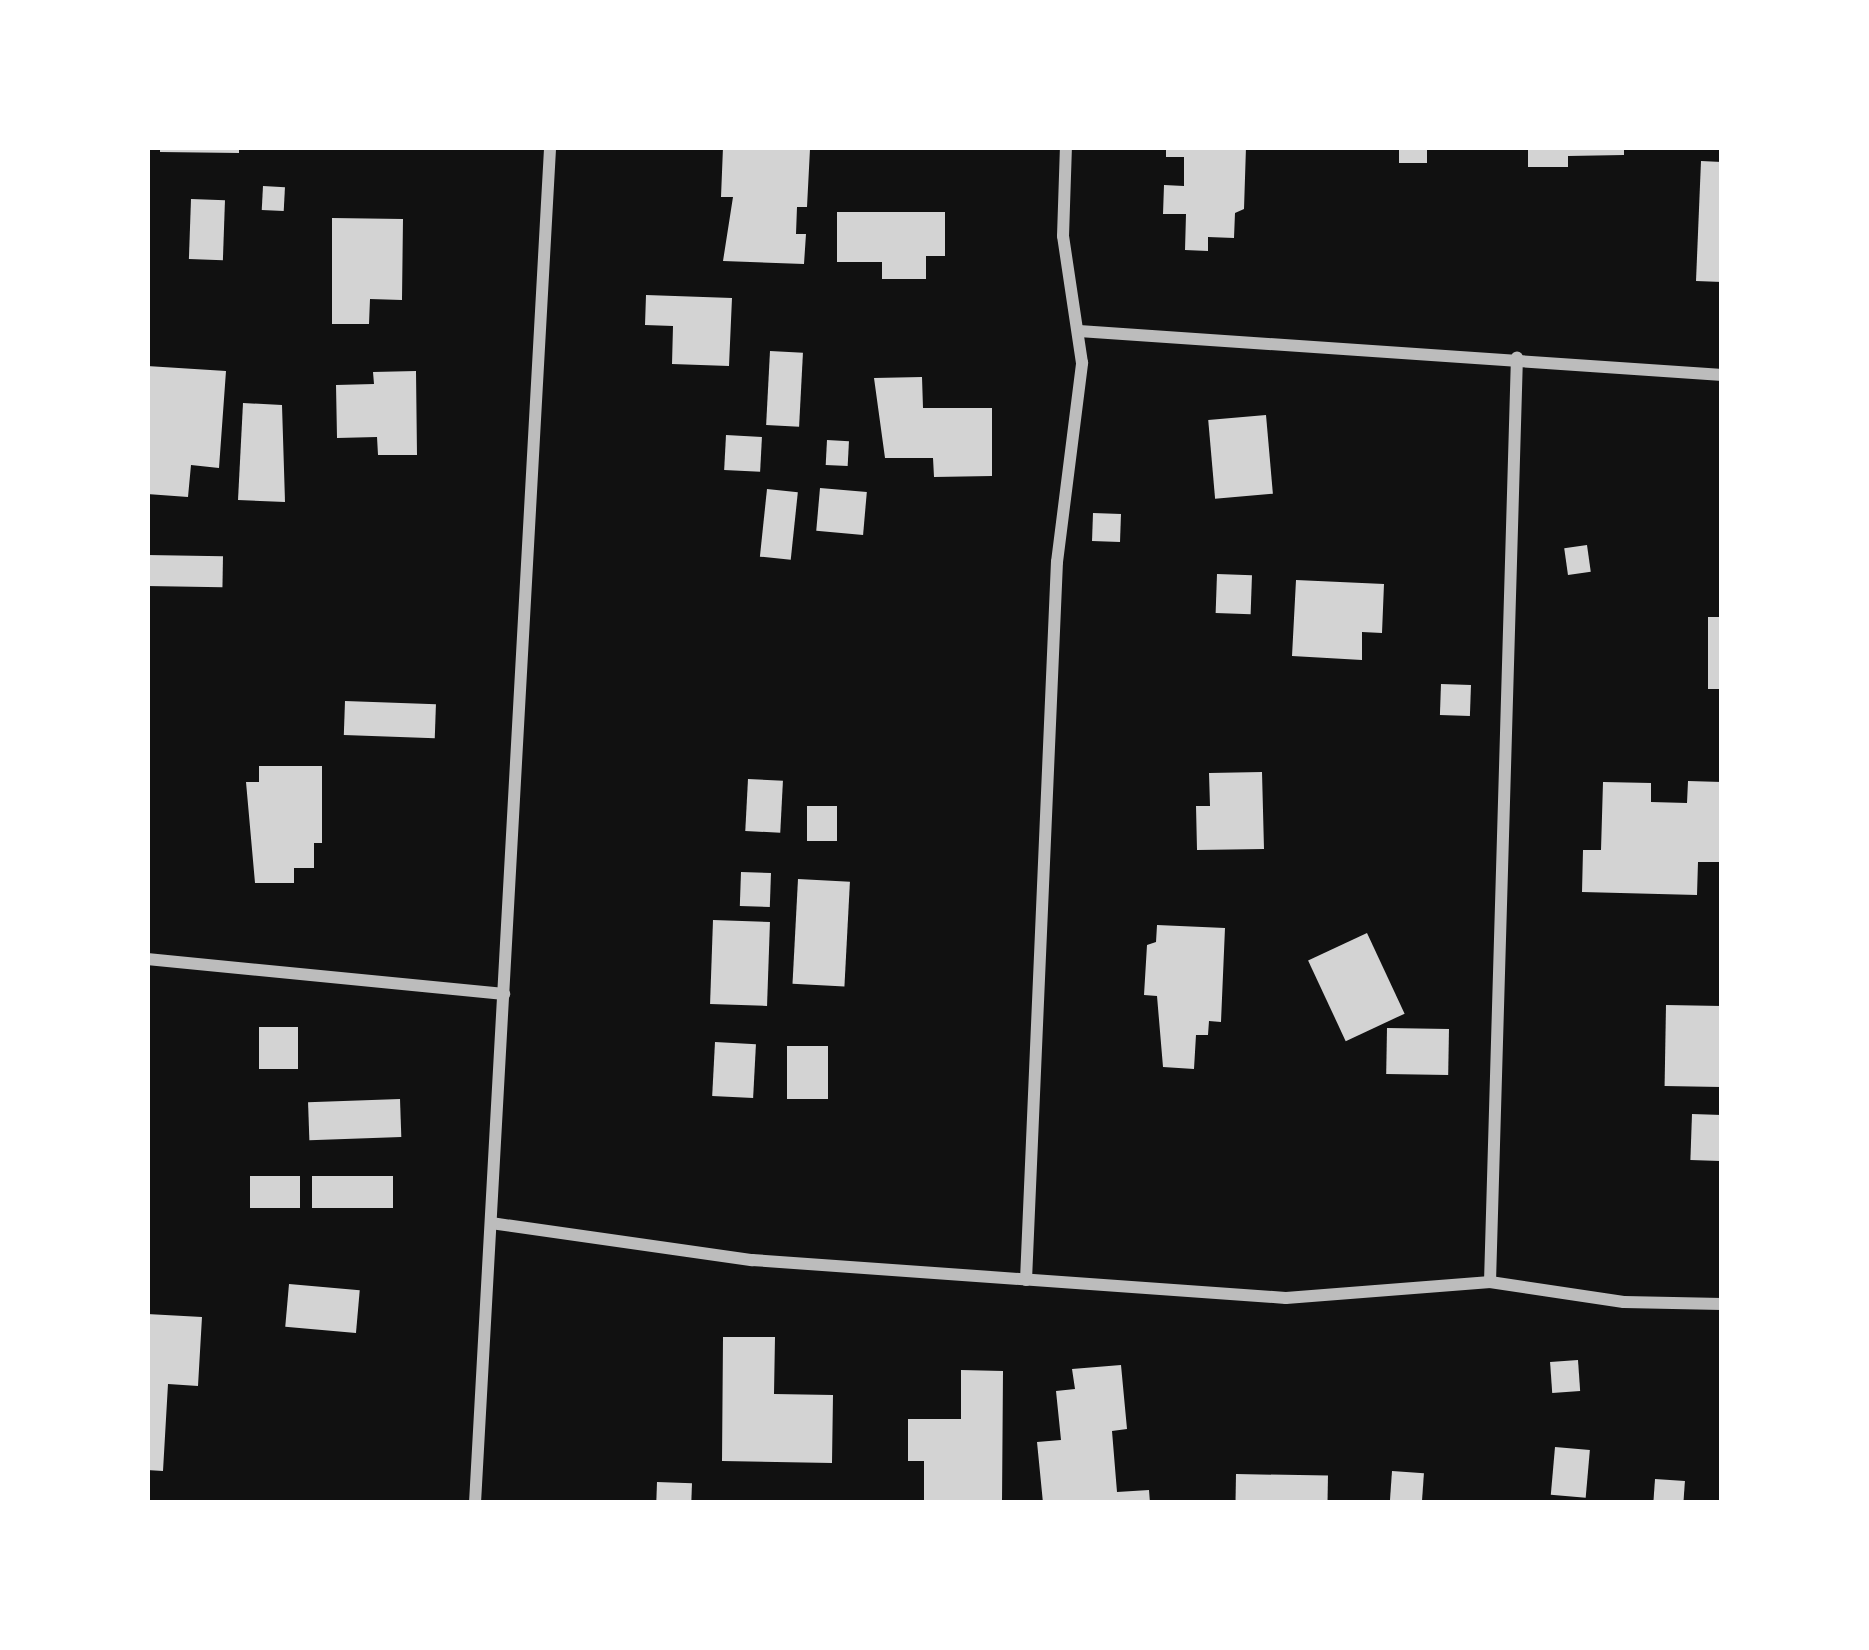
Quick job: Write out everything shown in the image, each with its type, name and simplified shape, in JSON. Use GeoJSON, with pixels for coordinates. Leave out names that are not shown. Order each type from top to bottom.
{"type":"FeatureCollection","features":[{"type":"Feature","properties":{"kind":"street"},"geometry":{"type":"LineString","coordinates":[[475,1503],[550,147]]}},
{"type":"Feature","properties":{"kind":"street"},"geometry":{"type":"LineString","coordinates":[[1026,1280],[1057,562],[1078,412],[1079,331],[1063,236],[1066,147]]}},
{"type":"Feature","properties":{"kind":"street"},"geometry":{"type":"LineString","coordinates":[[1079,331],[1516,357],[1722,376]]}},
{"type":"Feature","properties":{"kind":"street"},"geometry":{"type":"LineString","coordinates":[[1490,1282],[1516,357]]}},
{"type":"Feature","properties":{"kind":"street"},"geometry":{"type":"LineString","coordinates":[[147,959],[504,994]]}},
{"type":"Feature","properties":{"kind":"street"},"geometry":{"type":"LineString","coordinates":[[491,1223],[752,1260],[1286,1298],[1490,1282],[1624,1303],[1722,1304]]}},
{"type":"Feature","properties":{"kind":"building"},"geometry":{"type":"Polygon","coordinates":[[[160,147],[239,147],[239,153],[160,152],[160,147]]]}},
{"type":"Feature","properties":{"kind":"building"},"geometry":{"type":"Polygon","coordinates":[[[723,147],[810,149],[807,207],[797,207],[796,234],[806,234],[804,264],[723,261],[733,197],[721,197],[723,147]]]}},
{"type":"Feature","properties":{"kind":"building"},"geometry":{"type":"Polygon","coordinates":[[[1166,147],[1246,147],[1244,209],[1235,213],[1234,238],[1208,237],[1208,251],[1185,250],[1186,214],[1163,214],[1164,185],[1184,186],[1184,157],[1166,157],[1166,147]]]}},
{"type":"Feature","properties":{"kind":"building"},"geometry":{"type":"Polygon","coordinates":[[[1399,147],[1427,147],[1427,163],[1399,163],[1399,147]]]}},
{"type":"Feature","properties":{"kind":"building"},"geometry":{"type":"Polygon","coordinates":[[[1528,147],[1624,147],[1624,155],[1568,156],[1568,167],[1528,167],[1528,147]]]}},
{"type":"Feature","properties":{"kind":"building"},"geometry":{"type":"Polygon","coordinates":[[[1701,161],[1722,162],[1722,282],[1696,281],[1701,161]]]}},
{"type":"Feature","properties":{"kind":"building"},"geometry":{"type":"Polygon","coordinates":[[[263,186],[285,187],[284,211],[262,210],[263,186]]]}},
{"type":"Feature","properties":{"kind":"building"},"geometry":{"type":"Polygon","coordinates":[[[191,199],[225,200],[223,260],[189,259],[191,199]]]}},
{"type":"Feature","properties":{"kind":"building"},"geometry":{"type":"Polygon","coordinates":[[[837,212],[945,212],[945,256],[926,256],[926,279],[882,279],[882,262],[837,262],[837,212]]]}},
{"type":"Feature","properties":{"kind":"building"},"geometry":{"type":"Polygon","coordinates":[[[332,218],[403,219],[402,300],[370,299],[369,324],[332,324],[332,218]]]}},
{"type":"Feature","properties":{"kind":"building"},"geometry":{"type":"Polygon","coordinates":[[[646,295],[732,298],[729,366],[672,364],[673,326],[645,325],[646,295]]]}},
{"type":"Feature","properties":{"kind":"building"},"geometry":{"type":"Polygon","coordinates":[[[770,351],[803,353],[799,427],[766,425],[770,351]]]}},
{"type":"Feature","properties":{"kind":"building"},"geometry":{"type":"Polygon","coordinates":[[[147,366],[226,371],[219,468],[191,465],[188,497],[147,494],[147,366]]]}},
{"type":"Feature","properties":{"kind":"building"},"geometry":{"type":"Polygon","coordinates":[[[416,371],[417,455],[378,455],[377,437],[337,438],[336,385],[374,384],[373,372],[416,371]]]}},
{"type":"Feature","properties":{"kind":"building"},"geometry":{"type":"Polygon","coordinates":[[[922,377],[923,408],[992,408],[992,476],[934,477],[933,458],[885,458],[874,378],[922,377]]]}},
{"type":"Feature","properties":{"kind":"building"},"geometry":{"type":"Polygon","coordinates":[[[243,403],[282,405],[285,502],[238,500],[243,403]]]}},
{"type":"Feature","properties":{"kind":"building"},"geometry":{"type":"Polygon","coordinates":[[[1266,415],[1273,494],[1215,499],[1208,420],[1266,415]]]}},
{"type":"Feature","properties":{"kind":"building"},"geometry":{"type":"Polygon","coordinates":[[[726,435],[762,437],[760,472],[724,470],[726,435]]]}},
{"type":"Feature","properties":{"kind":"building"},"geometry":{"type":"Polygon","coordinates":[[[827,440],[849,441],[848,466],[826,465],[827,440]]]}},
{"type":"Feature","properties":{"kind":"building"},"geometry":{"type":"Polygon","coordinates":[[[820,488],[867,492],[863,535],[816,531],[820,488]]]}},
{"type":"Feature","properties":{"kind":"building"},"geometry":{"type":"Polygon","coordinates":[[[767,489],[798,492],[791,560],[760,557],[767,489]]]}},
{"type":"Feature","properties":{"kind":"building"},"geometry":{"type":"Polygon","coordinates":[[[1093,513],[1121,514],[1120,542],[1092,541],[1093,513]]]}},
{"type":"Feature","properties":{"kind":"building"},"geometry":{"type":"Polygon","coordinates":[[[1587,545],[1591,572],[1568,575],[1564,548],[1587,545]]]}},
{"type":"Feature","properties":{"kind":"building"},"geometry":{"type":"Polygon","coordinates":[[[147,555],[223,556],[222,587],[147,586],[147,555]]]}},
{"type":"Feature","properties":{"kind":"building"},"geometry":{"type":"Polygon","coordinates":[[[1217,574],[1252,575],[1251,614],[1216,613],[1217,574]]]}},
{"type":"Feature","properties":{"kind":"building"},"geometry":{"type":"Polygon","coordinates":[[[1296,580],[1384,584],[1382,633],[1362,632],[1362,660],[1292,656],[1296,580]]]}},
{"type":"Feature","properties":{"kind":"building"},"geometry":{"type":"Polygon","coordinates":[[[1708,617],[1722,617],[1722,689],[1708,689],[1708,617]]]}},
{"type":"Feature","properties":{"kind":"building"},"geometry":{"type":"Polygon","coordinates":[[[1441,684],[1471,685],[1470,716],[1440,715],[1441,684]]]}},
{"type":"Feature","properties":{"kind":"building"},"geometry":{"type":"Polygon","coordinates":[[[345,701],[436,704],[435,738],[344,735],[345,701]]]}},
{"type":"Feature","properties":{"kind":"building"},"geometry":{"type":"Polygon","coordinates":[[[259,766],[322,766],[322,843],[314,843],[314,868],[294,868],[294,883],[255,883],[246,782],[259,782],[259,766]]]}},
{"type":"Feature","properties":{"kind":"building"},"geometry":{"type":"Polygon","coordinates":[[[1262,772],[1264,849],[1197,850],[1196,806],[1210,806],[1209,773],[1262,772]]]}},
{"type":"Feature","properties":{"kind":"building"},"geometry":{"type":"Polygon","coordinates":[[[748,779],[783,781],[780,833],[745,831],[748,779]]]}},
{"type":"Feature","properties":{"kind":"building"},"geometry":{"type":"Polygon","coordinates":[[[1688,781],[1722,782],[1722,862],[1698,862],[1697,895],[1582,892],[1583,850],[1601,850],[1603,782],[1651,783],[1651,802],[1687,803],[1688,781]]]}},
{"type":"Feature","properties":{"kind":"building"},"geometry":{"type":"Polygon","coordinates":[[[807,806],[837,806],[837,841],[807,841],[807,806]]]}},
{"type":"Feature","properties":{"kind":"building"},"geometry":{"type":"Polygon","coordinates":[[[741,872],[771,873],[770,907],[740,906],[741,872]]]}},
{"type":"Feature","properties":{"kind":"building"},"geometry":{"type":"Polygon","coordinates":[[[798,879],[850,882],[844,987],[793,984],[798,879]]]}},
{"type":"Feature","properties":{"kind":"building"},"geometry":{"type":"Polygon","coordinates":[[[713,920],[770,922],[767,1006],[710,1004],[713,920]]]}},
{"type":"Feature","properties":{"kind":"building"},"geometry":{"type":"Polygon","coordinates":[[[1157,925],[1225,928],[1221,1022],[1209,1021],[1208,1035],[1196,1035],[1194,1069],[1163,1067],[1157,996],[1144,995],[1147,945],[1156,942],[1157,925]]]}},
{"type":"Feature","properties":{"kind":"building"},"geometry":{"type":"Polygon","coordinates":[[[1367,933],[1405,1014],[1346,1041],[1308,960],[1367,933]]]}},
{"type":"Feature","properties":{"kind":"building"},"geometry":{"type":"Polygon","coordinates":[[[1666,1005],[1722,1006],[1721,1087],[1665,1086],[1666,1005]]]}},
{"type":"Feature","properties":{"kind":"building"},"geometry":{"type":"Polygon","coordinates":[[[259,1027],[298,1027],[298,1069],[259,1069],[259,1027]]]}},
{"type":"Feature","properties":{"kind":"building"},"geometry":{"type":"Polygon","coordinates":[[[1387,1028],[1449,1029],[1448,1075],[1386,1074],[1387,1028]]]}},
{"type":"Feature","properties":{"kind":"building"},"geometry":{"type":"Polygon","coordinates":[[[715,1042],[756,1044],[753,1098],[712,1096],[715,1042]]]}},
{"type":"Feature","properties":{"kind":"building"},"geometry":{"type":"Polygon","coordinates":[[[787,1046],[828,1046],[828,1099],[787,1099],[787,1046]]]}},
{"type":"Feature","properties":{"kind":"building"},"geometry":{"type":"Polygon","coordinates":[[[400,1099],[401,1137],[309,1140],[308,1102],[400,1099]]]}},
{"type":"Feature","properties":{"kind":"building"},"geometry":{"type":"Polygon","coordinates":[[[1692,1114],[1722,1115],[1720,1161],[1690,1160],[1692,1114]]]}},
{"type":"Feature","properties":{"kind":"building"},"geometry":{"type":"Polygon","coordinates":[[[250,1176],[300,1176],[300,1208],[250,1208],[250,1176]]]}},
{"type":"Feature","properties":{"kind":"building"},"geometry":{"type":"Polygon","coordinates":[[[312,1176],[393,1176],[393,1208],[312,1208],[312,1176]]]}},
{"type":"Feature","properties":{"kind":"building"},"geometry":{"type":"Polygon","coordinates":[[[289,1284],[360,1290],[356,1333],[285,1327],[289,1284]]]}},
{"type":"Feature","properties":{"kind":"building"},"geometry":{"type":"Polygon","coordinates":[[[147,1314],[202,1317],[198,1386],[168,1384],[163,1471],[147,1470],[147,1314]]]}},
{"type":"Feature","properties":{"kind":"building"},"geometry":{"type":"Polygon","coordinates":[[[723,1337],[775,1337],[774,1394],[833,1395],[832,1463],[722,1461],[723,1337]]]}},
{"type":"Feature","properties":{"kind":"building"},"geometry":{"type":"Polygon","coordinates":[[[1578,1360],[1580,1391],[1552,1393],[1550,1362],[1578,1360]]]}},
{"type":"Feature","properties":{"kind":"building"},"geometry":{"type":"Polygon","coordinates":[[[1121,1365],[1127,1429],[1112,1431],[1117,1492],[1149,1490],[1150,1503],[1043,1503],[1037,1442],[1061,1440],[1056,1391],[1075,1389],[1072,1369],[1121,1365]]]}},
{"type":"Feature","properties":{"kind":"building"},"geometry":{"type":"Polygon","coordinates":[[[961,1370],[1003,1371],[1002,1503],[924,1503],[924,1461],[908,1461],[908,1419],[961,1419],[961,1370]]]}},
{"type":"Feature","properties":{"kind":"building"},"geometry":{"type":"Polygon","coordinates":[[[1555,1447],[1590,1450],[1586,1498],[1551,1495],[1555,1447]]]}},
{"type":"Feature","properties":{"kind":"building"},"geometry":{"type":"Polygon","coordinates":[[[1392,1471],[1424,1473],[1422,1503],[1390,1503],[1392,1471]]]}},
{"type":"Feature","properties":{"kind":"building"},"geometry":{"type":"Polygon","coordinates":[[[1236,1474],[1328,1476],[1328,1503],[1235,1503],[1236,1474]]]}},
{"type":"Feature","properties":{"kind":"building"},"geometry":{"type":"Polygon","coordinates":[[[1655,1479],[1685,1481],[1683,1503],[1653,1503],[1655,1479]]]}},
{"type":"Feature","properties":{"kind":"building"},"geometry":{"type":"Polygon","coordinates":[[[657,1482],[692,1483],[691,1503],[656,1503],[657,1482]]]}}]}
